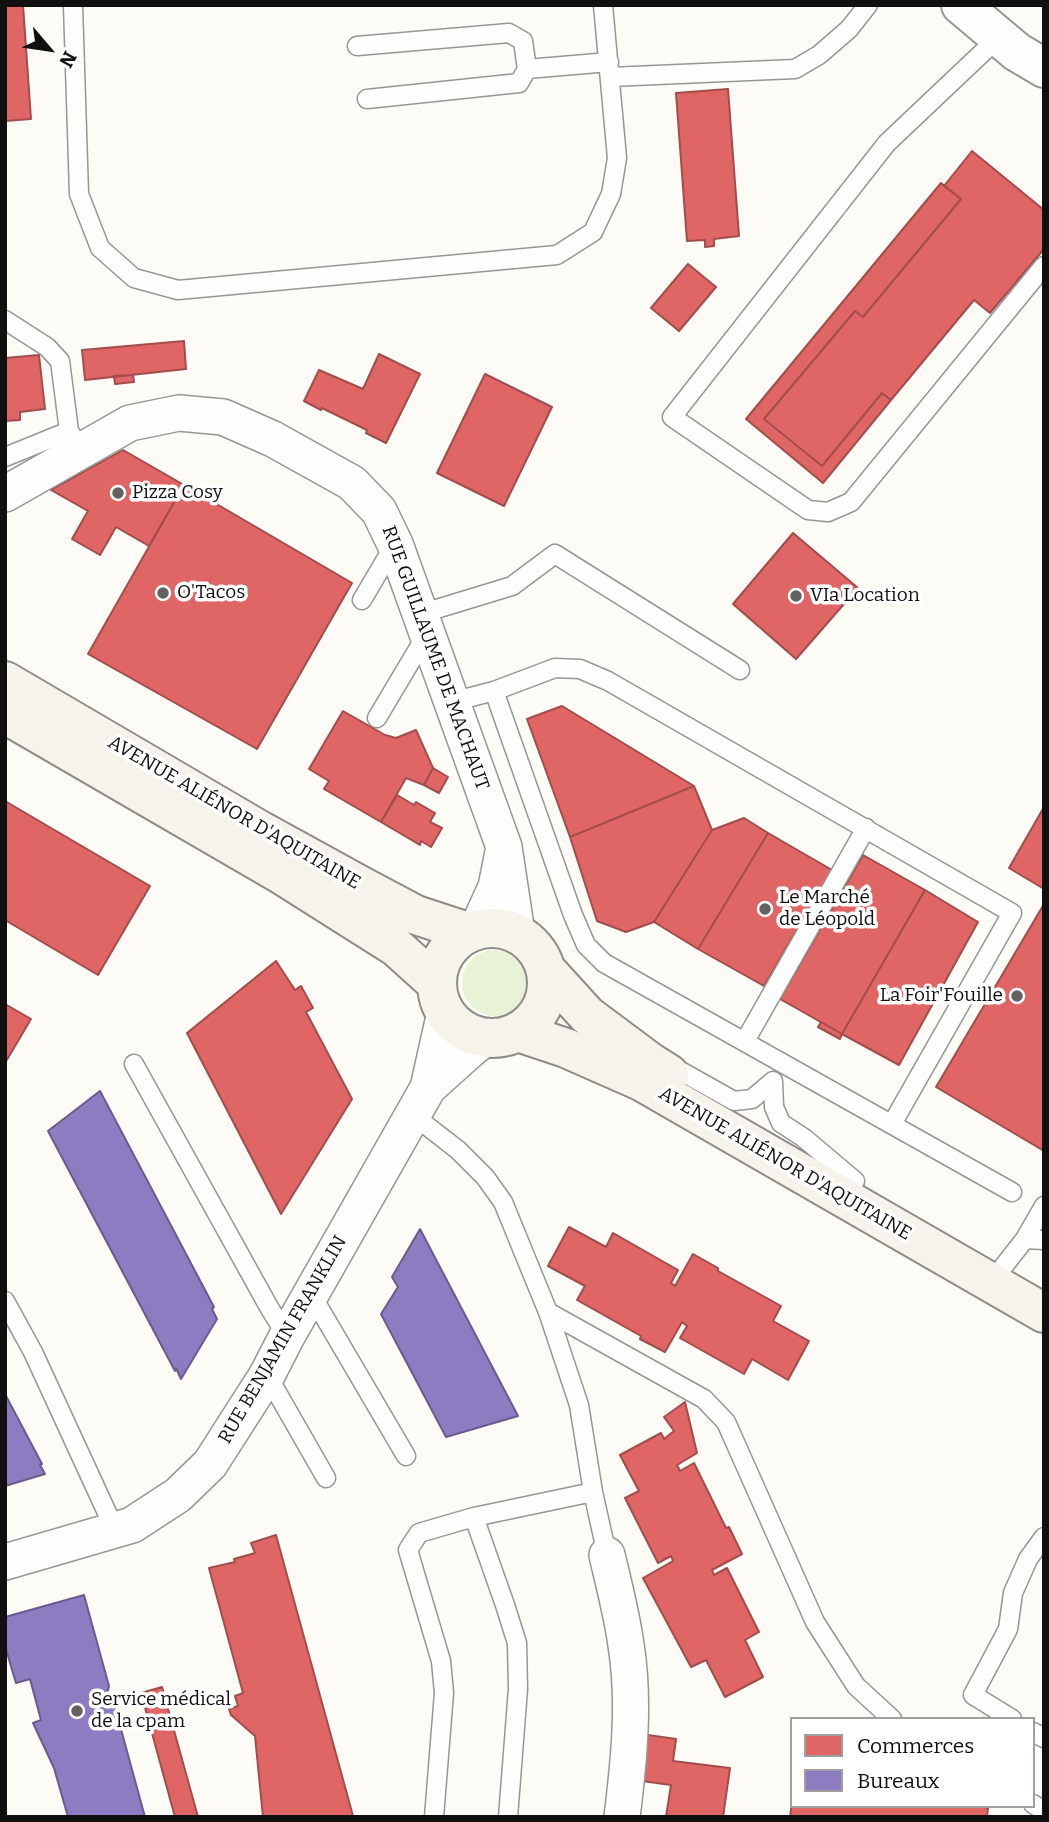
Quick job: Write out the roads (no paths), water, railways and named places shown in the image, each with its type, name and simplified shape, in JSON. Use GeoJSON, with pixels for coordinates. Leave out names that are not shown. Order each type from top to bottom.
{"type":"FeatureCollection","features":[{"type":"Feature","properties":{"kind":"main road","name":"AVENUE ALIÉNOR D'AQUITAINE"},"geometry":{"type":"LineString","coordinates":[[5,681],[261,831],[361,886],[416,915],[473,930]]}},
{"type":"Feature","properties":{"kind":"main road","name":"AVENUE ALIÉNOR D'AQUITAINE"},"geometry":{"type":"LineString","coordinates":[[5,714],[279,873],[396,947],[440,998]]}},
{"type":"Feature","properties":{"kind":"main road"},"geometry":{"type":"LineString","coordinates":[[491,927],[505,928],[517,933],[531,942],[547,971],[548,989],[542,1006],[532,1021],[502,1035],[469,1034],[455,1025],[440,998],[438,968],[445,953],[455,941],[473,930],[491,927]]}},
{"type":"Feature","properties":{"kind":"main road","name":"AVENUE ALIÉNOR D'AQUITAINE"},"geometry":{"type":"LineString","coordinates":[[547,971],[587,1015],[650,1062],[855,1181],[1014,1253],[1044,1291]]}},
{"type":"Feature","properties":{"kind":"main road","name":"AVENUE ALIÉNOR D'AQUITAINE"},"geometry":{"type":"LineString","coordinates":[[502,1035],[566,1048],[640,1081],[1044,1313]]}},
{"type":"Feature","properties":{"kind":"street"},"geometry":{"type":"LineString","coordinates":[[961,5],[1017,52],[1044,68]]}},
{"type":"Feature","properties":{"kind":"street","name":"RUE GUILLAUME DE MACHAUT"},"geometry":{"type":"LineString","coordinates":[[5,494],[75,441],[130,423],[178,413],[223,416],[273,439],[352,483],[379,511],[395,544],[504,847],[517,933]]}},
{"type":"Feature","properties":{"kind":"street"},"geometry":{"type":"LineString","coordinates":[[473,930],[496,887],[504,847]]}},
{"type":"Feature","properties":{"kind":"street","name":"RUE BENJAMIN FRANKLIN"},"geometry":{"type":"LineString","coordinates":[[5,1562],[132,1525],[178,1495],[210,1464],[267,1375],[421,1101],[440,998]]}},
{"type":"Feature","properties":{"kind":"street","name":"RUE BENJAMIN FRANKLIN"},"geometry":{"type":"LineString","coordinates":[[421,1101],[502,1035]]}},
{"type":"Feature","properties":{"kind":"street"},"geometry":{"type":"LineString","coordinates":[[607,1555],[627,1646],[631,1716],[628,1774],[622,1817]]}},
{"type":"Feature","properties":{"kind":"lane"},"geometry":{"type":"LineString","coordinates":[[73,5],[79,194],[100,248],[134,278],[178,290],[557,255],[593,232],[611,194],[617,158],[603,5]]}},
{"type":"Feature","properties":{"kind":"lane"},"geometry":{"type":"LineString","coordinates":[[527,69],[795,69],[820,55],[849,29],[868,5]]}},
{"type":"Feature","properties":{"kind":"lane"},"geometry":{"type":"LineString","coordinates":[[357,46],[509,33],[523,41],[527,69],[519,83],[367,99]]}},
{"type":"Feature","properties":{"kind":"lane"},"geometry":{"type":"LineString","coordinates":[[999,37],[887,142],[672,417],[808,510],[828,512],[851,502],[1044,266]]}},
{"type":"Feature","properties":{"kind":"lane"},"geometry":{"type":"LineString","coordinates":[[5,320],[47,347],[60,361],[75,441],[5,457]]}},
{"type":"Feature","properties":{"kind":"lane"},"geometry":{"type":"LineString","coordinates":[[362,600],[395,544]]}},
{"type":"Feature","properties":{"kind":"lane"},"geometry":{"type":"LineString","coordinates":[[377,718],[424,624],[512,586],[555,554],[740,670]]}},
{"type":"Feature","properties":{"kind":"lane"},"geometry":{"type":"LineString","coordinates":[[452,702],[494,691],[555,668],[580,669],[608,681],[1012,913],[892,1124]]}},
{"type":"Feature","properties":{"kind":"lane"},"geometry":{"type":"LineString","coordinates":[[494,691],[573,915],[586,945],[604,963],[1012,1192]]}},
{"type":"Feature","properties":{"kind":"lane"},"geometry":{"type":"LineString","coordinates":[[745,1041],[866,828]]}},
{"type":"Feature","properties":{"kind":"lane"},"geometry":{"type":"LineString","coordinates":[[607,1031],[734,1101],[752,1099],[773,1081]]}},
{"type":"Feature","properties":{"kind":"lane"},"geometry":{"type":"LineString","coordinates":[[781,1061],[773,1081],[774,1107],[780,1123],[804,1138],[855,1181]]}},
{"type":"Feature","properties":{"kind":"lane"},"geometry":{"type":"LineString","coordinates":[[134,1064],[287,1336]]}},
{"type":"Feature","properties":{"kind":"lane"},"geometry":{"type":"LineString","coordinates":[[421,1101],[458,1150],[485,1177],[503,1202],[548,1312],[579,1405],[593,1492],[607,1555]]}},
{"type":"Feature","properties":{"kind":"lane"},"geometry":{"type":"LineString","coordinates":[[1014,1253],[1044,1206]]}},
{"type":"Feature","properties":{"kind":"lane"},"geometry":{"type":"LineString","coordinates":[[1014,1253],[1044,1240]]}},
{"type":"Feature","properties":{"kind":"lane"},"geometry":{"type":"LineString","coordinates":[[311,1294],[406,1456]]}},
{"type":"Feature","properties":{"kind":"lane"},"geometry":{"type":"LineString","coordinates":[[5,1301],[38,1364],[115,1530]]}},
{"type":"Feature","properties":{"kind":"lane"},"geometry":{"type":"LineString","coordinates":[[548,1312],[704,1399],[726,1422],[815,1622],[856,1686],[890,1717]]}},
{"type":"Feature","properties":{"kind":"lane"},"geometry":{"type":"LineString","coordinates":[[267,1375],[326,1478]]}},
{"type":"Feature","properties":{"kind":"lane"},"geometry":{"type":"LineString","coordinates":[[433,1817],[444,1693],[441,1661],[408,1550],[419,1533],[474,1517],[593,1492]]}},
{"type":"Feature","properties":{"kind":"lane"},"geometry":{"type":"LineString","coordinates":[[474,1517],[517,1643],[518,1689],[508,1817]]}},
{"type":"Feature","properties":{"kind":"lane"},"geometry":{"type":"LineString","coordinates":[[1009,1717],[973,1695],[1007,1629],[1013,1593],[1028,1559],[1044,1538]]}},
{"type":"Feature","properties":{"kind":"place","name":"Pizza Cosy"},"geometry":{"type":"Point","coordinates":[118,493]}},
{"type":"Feature","properties":{"kind":"place","name":"O'Tacos"},"geometry":{"type":"Point","coordinates":[163,593]}},
{"type":"Feature","properties":{"kind":"place","name":"VIa Location"},"geometry":{"type":"Point","coordinates":[796,596]}},
{"type":"Feature","properties":{"kind":"place","name":"Le Marché de Léopold"},"geometry":{"type":"Point","coordinates":[765,909]}},
{"type":"Feature","properties":{"kind":"place","name":"La Foir'Fouille"},"geometry":{"type":"Point","coordinates":[1017,996]}},
{"type":"Feature","properties":{"kind":"place","name":"Service médical de la cpam"},"geometry":{"type":"Point","coordinates":[77,1711]}}]}
